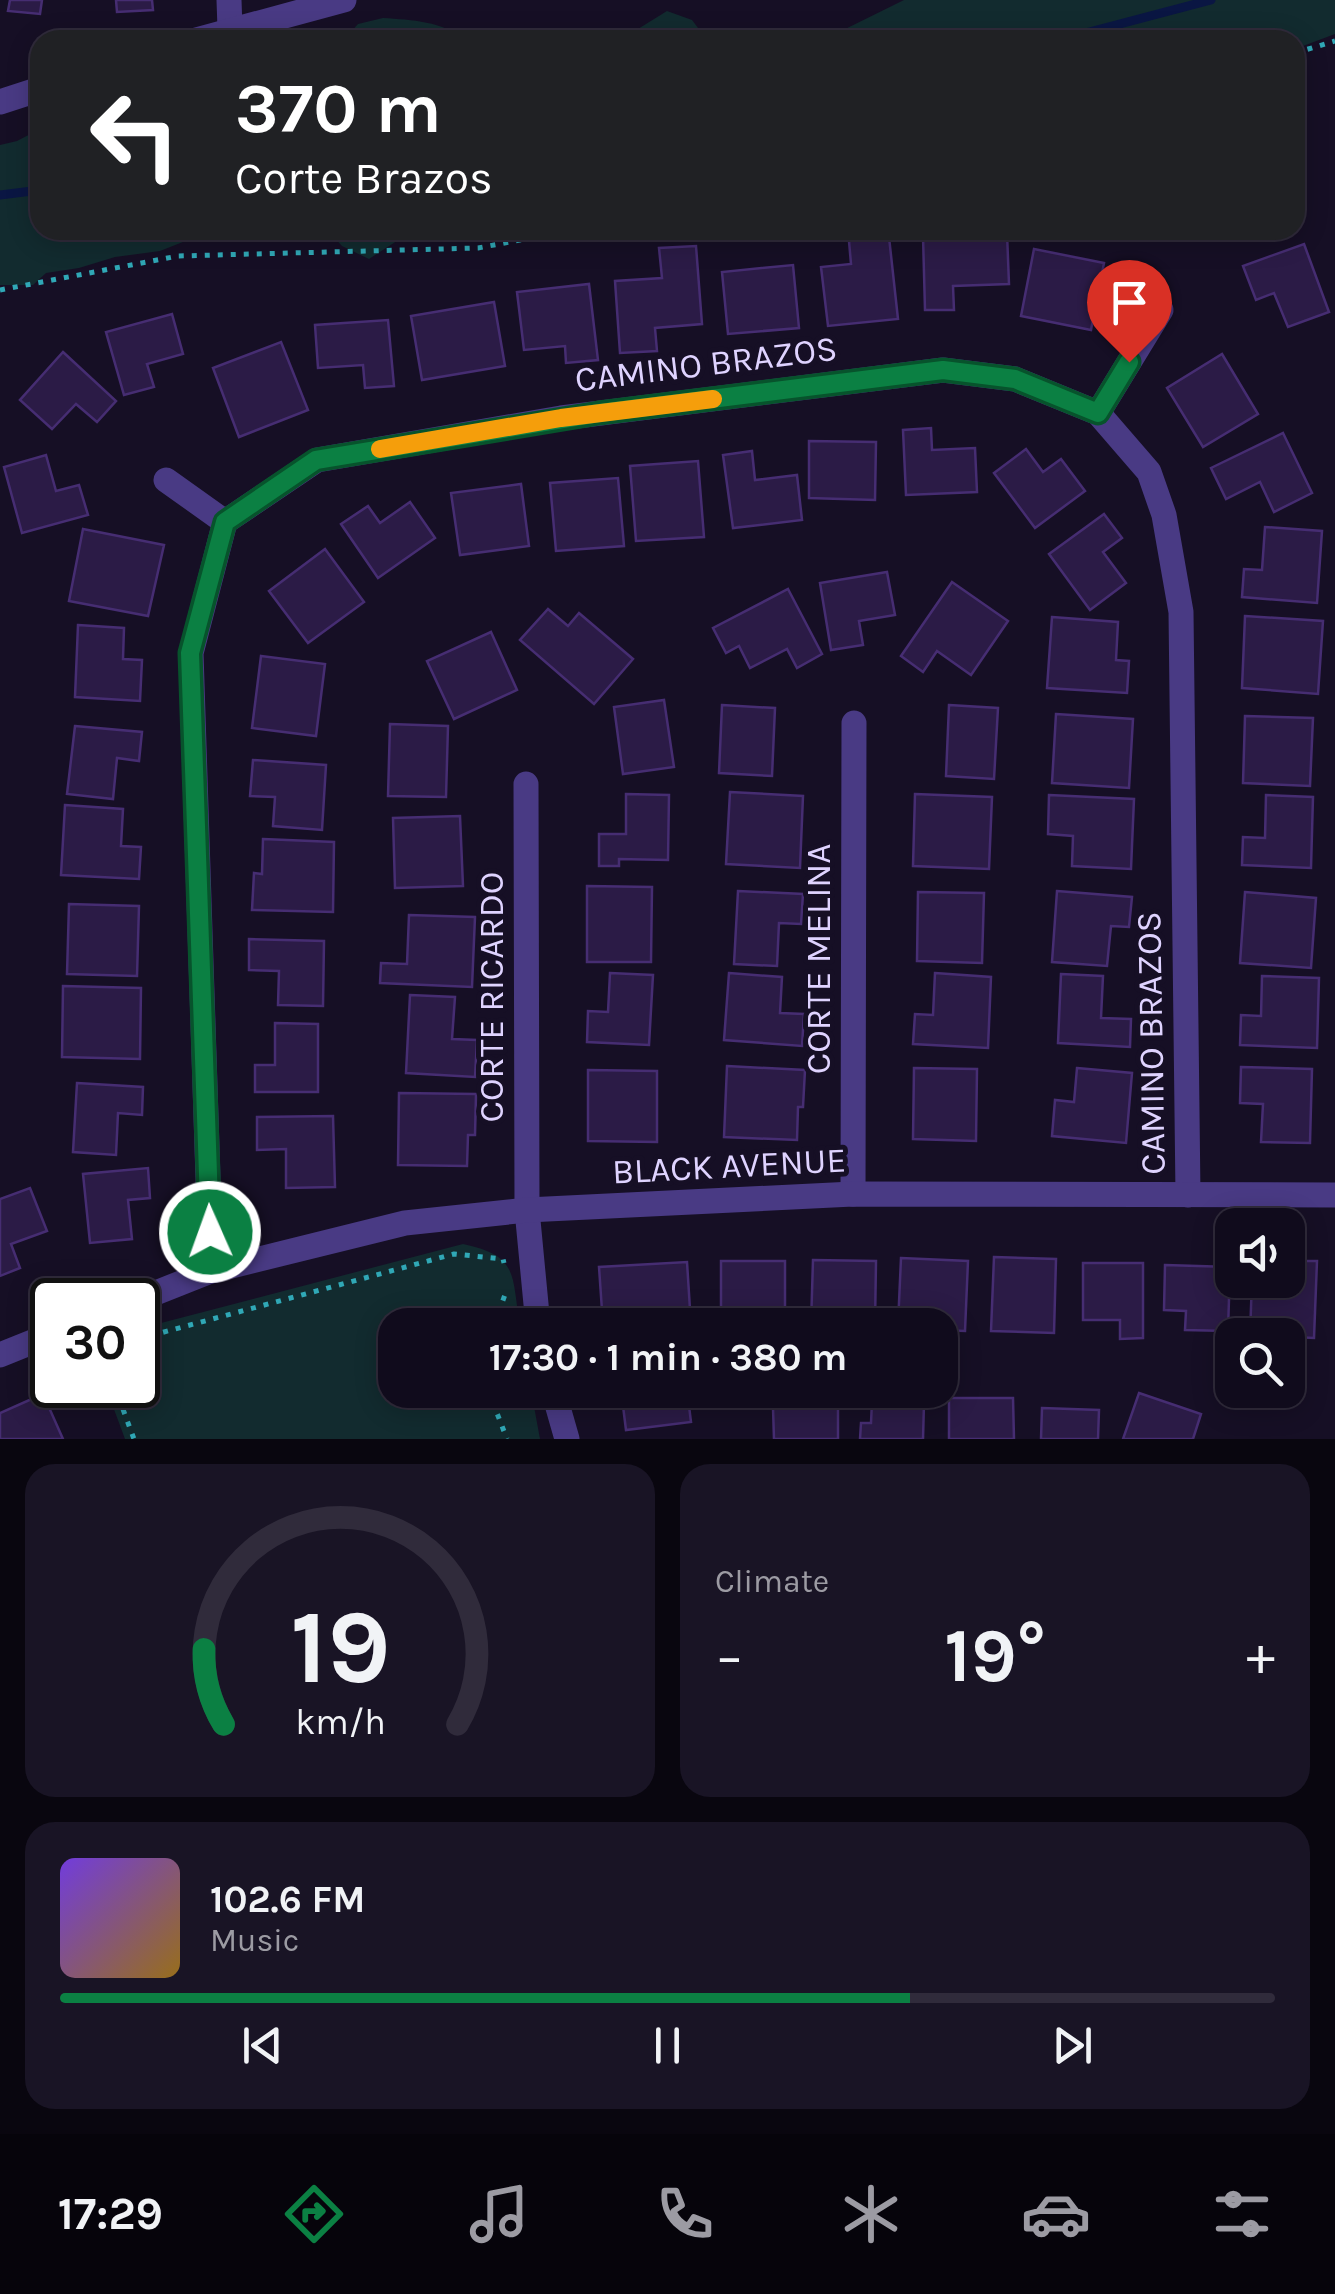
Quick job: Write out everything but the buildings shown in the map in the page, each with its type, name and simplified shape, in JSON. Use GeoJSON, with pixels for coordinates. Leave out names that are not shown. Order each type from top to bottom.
{"type":"FeatureCollection","features":[{"type":"Feature","properties":{"kind":"street"},"geometry":{"type":"LineString","coordinates":[[230,0],[230,29]]}},
{"type":"Feature","properties":{"kind":"street"},"geometry":{"type":"LineString","coordinates":[[227,30],[344,0]]}},
{"type":"Feature","properties":{"kind":"street"},"geometry":{"type":"LineString","coordinates":[[0,102],[30,92]]}},
{"type":"Feature","properties":{"kind":"street"},"geometry":{"type":"LineString","coordinates":[[1098,413],[1161,310]]}},
{"type":"Feature","properties":{"kind":"street","name":"CAMINO BRAZOS"},"geometry":{"type":"LineString","coordinates":[[225,522],[316,460],[599,413],[943,370],[1015,379],[1098,413],[1149,472],[1164,515],[1181,612],[1188,1196]]}},
{"type":"Feature","properties":{"kind":"street"},"geometry":{"type":"LineString","coordinates":[[166,480],[225,522],[190,653],[212,1271]]}},
{"type":"Feature","properties":{"kind":"street","name":"CORTE MELINA"},"geometry":{"type":"LineString","coordinates":[[852,1194],[854,723]]}},
{"type":"Feature","properties":{"kind":"street","name":"CORTE RICARDO"},"geometry":{"type":"LineString","coordinates":[[526,784],[527,1210],[536,1308]]}},
{"type":"Feature","properties":{"kind":"street","name":"BLACK AVENUE"},"geometry":{"type":"LineString","coordinates":[[160,1291],[212,1271],[405,1223],[527,1210],[852,1194],[1335,1196]]}},
{"type":"Feature","properties":{"kind":"street"},"geometry":{"type":"LineString","coordinates":[[0,1355],[30,1343]]}},
{"type":"Feature","properties":{"kind":"street"},"geometry":{"type":"LineString","coordinates":[[559,1408],[567,1439]]}},
{"type":"Feature","properties":{"kind":"path"},"geometry":{"type":"LineString","coordinates":[[1305,50],[1335,41]]}},
{"type":"Feature","properties":{"kind":"path"},"geometry":{"type":"LineString","coordinates":[[0,290],[178,256],[478,248],[520,240]]}},
{"type":"Feature","properties":{"kind":"path"},"geometry":{"type":"LineString","coordinates":[[160,1333],[454,1254],[504,1259],[507,1288],[500,1308]]}},
{"type":"Feature","properties":{"kind":"path"},"geometry":{"type":"LineString","coordinates":[[123,1408],[134,1439]]}},
{"type":"Feature","properties":{"kind":"path"},"geometry":{"type":"LineString","coordinates":[[495,1408],[507,1439]]}},
{"type":"Feature","properties":{"kind":"green space"},"geometry":{"type":"Polygon","coordinates":[[[904,0],[1335,0],[1335,34],[1305,45],[1305,30],[843,30],[904,0]]]}},
{"type":"Feature","properties":{"kind":"green space"},"geometry":{"type":"Polygon","coordinates":[[[667,11],[692,20],[700,30],[637,30],[667,11]]]}},
{"type":"Feature","properties":{"kind":"green space"},"geometry":{"type":"Polygon","coordinates":[[[383,18],[416,21],[448,30],[353,30],[358,24],[383,18]]]}},
{"type":"Feature","properties":{"kind":"green space"},"geometry":{"type":"Polygon","coordinates":[[[30,134],[30,240],[188,240],[160,251],[46,273],[33,285],[0,285],[0,145],[30,134]]]}},
{"type":"Feature","properties":{"kind":"green space"},"geometry":{"type":"Polygon","coordinates":[[[336,240],[398,240],[369,259],[336,240]]]}},
{"type":"Feature","properties":{"kind":"green space"},"geometry":{"type":"Polygon","coordinates":[[[463,1244],[481,1249],[495,1255],[510,1270],[517,1308],[378,1308],[378,1408],[534,1408],[540,1439],[125,1439],[114,1408],[160,1408],[160,1323],[463,1244]]]}},
{"type":"Feature","properties":{"kind":"waterway"},"geometry":{"type":"LineString","coordinates":[[1097,30],[1211,0]]}},
{"type":"Feature","properties":{"kind":"waterway"},"geometry":{"type":"LineString","coordinates":[[0,195],[30,191]]}},
{"type":"Feature","properties":{"kind":"slow traffic"},"geometry":{"type":"LineString","coordinates":[[380,449],[561,418],[713,399]]}},
{"type":"Feature","properties":{"kind":"route"},"geometry":{"type":"LineString","coordinates":[[210,1232],[190,653],[225,522],[316,460],[561,418],[943,370],[1015,379],[1098,413],[1129,362]]}}]}
